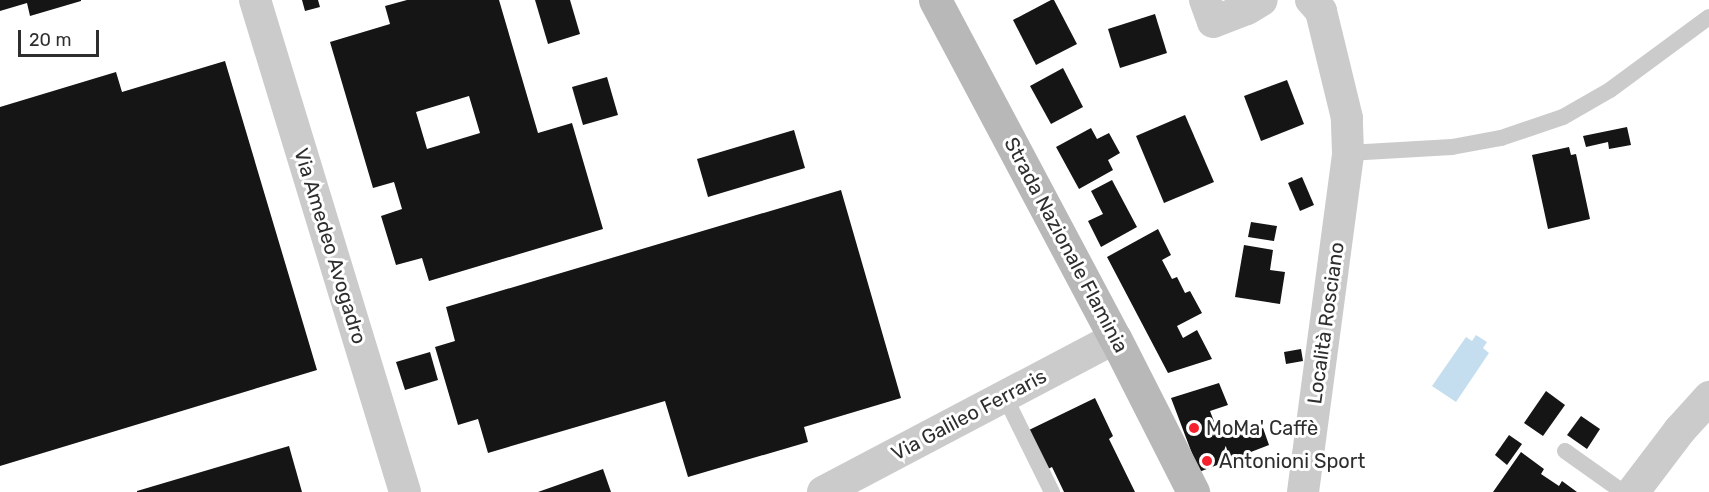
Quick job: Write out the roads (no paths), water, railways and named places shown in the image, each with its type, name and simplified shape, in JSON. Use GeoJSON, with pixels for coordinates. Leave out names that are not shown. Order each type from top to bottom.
{"type":"FeatureCollection","features":[{"type":"Feature","properties":{"kind":"main road","name":"Strada Nazionale Flaminia"},"geometry":{"type":"LineString","coordinates":[[935,0],[1115,338],[1193,492]]}},
{"type":"Feature","properties":{"kind":"street","name":"Via Amedeo Avogadro"},"geometry":{"type":"LineString","coordinates":[[255,0],[405,492]]}},
{"type":"Feature","properties":{"kind":"street"},"geometry":{"type":"LineString","coordinates":[[1205,0],[1213,22],[1263,0]]}},
{"type":"Feature","properties":{"kind":"street","name":"Località Rosciano"},"geometry":{"type":"LineString","coordinates":[[1303,492],[1348,153],[1347,118],[1324,21],[1321,10],[1311,0]]}},
{"type":"Feature","properties":{"kind":"street","name":"Via Galileo Ferraris"},"geometry":{"type":"LineString","coordinates":[[823,492],[1115,338]]}},
{"type":"Feature","properties":{"kind":"street"},"geometry":{"type":"LineString","coordinates":[[1632,492],[1679,430],[1709,397]]}},
{"type":"Feature","properties":{"kind":"lane"},"geometry":{"type":"LineString","coordinates":[[1348,153],[1452,147],[1501,138],[1563,117],[1610,90],[1709,17]]}},
{"type":"Feature","properties":{"kind":"lane"},"geometry":{"type":"LineString","coordinates":[[1005,396],[1052,492]]}},
{"type":"Feature","properties":{"kind":"lane"},"geometry":{"type":"LineString","coordinates":[[1564,451],[1623,492]]}},
{"type":"Feature","properties":{"kind":"water"},"geometry":{"type":"Polygon","coordinates":[[[1476,335],[1487,342],[1483,348],[1489,353],[1456,402],[1432,386],[1466,337],[1472,341],[1476,335]]]}},
{"type":"Feature","properties":{"kind":"place","name":"MoMa' Caffè"},"geometry":{"type":"Point","coordinates":[1194,428]}},
{"type":"Feature","properties":{"kind":"place","name":"Antonioni Sport"},"geometry":{"type":"Point","coordinates":[1207,461]}}]}
